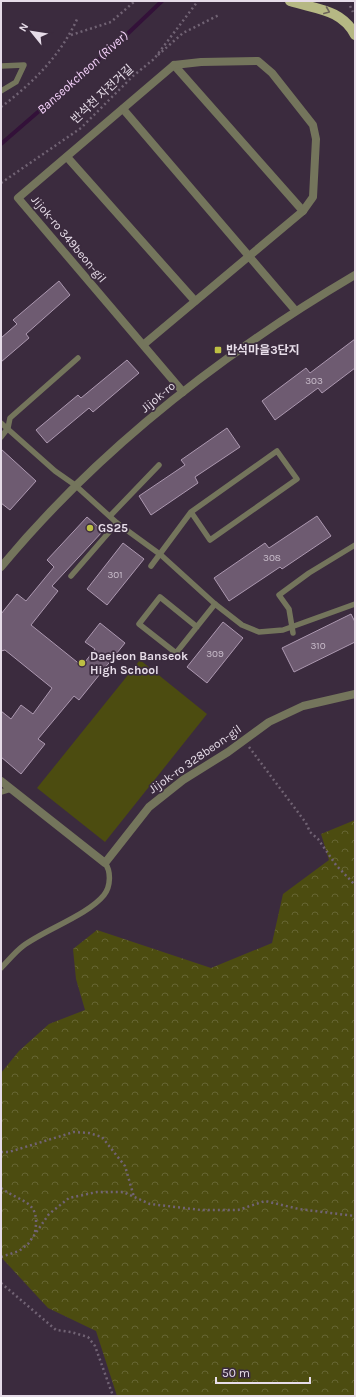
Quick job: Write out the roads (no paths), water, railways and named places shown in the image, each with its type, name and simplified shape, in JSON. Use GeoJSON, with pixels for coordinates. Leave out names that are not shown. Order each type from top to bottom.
{"type":"FeatureCollection","features":[{"type":"Feature","properties":{"kind":"main road"},"geometry":{"type":"LineString","coordinates":[[290,1],[324,9],[337,15],[347,22],[355,35]]}},
{"type":"Feature","properties":{"kind":"street"},"geometry":{"type":"LineString","coordinates":[[143,345],[303,210],[313,197],[316,139],[313,125],[272,72],[258,61],[201,62],[174,65]]}},
{"type":"Feature","properties":{"kind":"street","name":"Jijok-ro 349beon-gil"},"geometry":{"type":"LineString","coordinates":[[174,65],[18,198],[183,392]]}},
{"type":"Feature","properties":{"kind":"street"},"geometry":{"type":"LineString","coordinates":[[174,65],[303,210]]}},
{"type":"Feature","properties":{"kind":"street"},"geometry":{"type":"LineString","coordinates":[[123,109],[295,310]]}},
{"type":"Feature","properties":{"kind":"street"},"geometry":{"type":"LineString","coordinates":[[67,157],[195,301]]}},
{"type":"Feature","properties":{"kind":"street","name":"Jijok-ro"},"geometry":{"type":"LineString","coordinates":[[1,567],[75,485],[183,392],[295,310],[355,275]]}},
{"type":"Feature","properties":{"kind":"street","name":"Jijok-ro 328beon-gil"},"geometry":{"type":"LineString","coordinates":[[105,863],[149,807],[183,780],[244,741],[269,722],[303,706],[355,694]]}},
{"type":"Feature","properties":{"kind":"street"},"geometry":{"type":"LineString","coordinates":[[1,781],[105,863]]}},
{"type":"Feature","properties":{"kind":"lane"},"geometry":{"type":"LineString","coordinates":[[1,66],[24,65],[16,82],[1,91]]}},
{"type":"Feature","properties":{"kind":"lane"},"geometry":{"type":"LineString","coordinates":[[1,436],[8,428],[10,418],[78,358]]}},
{"type":"Feature","properties":{"kind":"lane"},"geometry":{"type":"LineString","coordinates":[[1,423],[55,471],[75,485],[117,522],[161,554],[215,604],[242,625],[259,632],[292,630],[355,604]]}},
{"type":"Feature","properties":{"kind":"lane"},"geometry":{"type":"LineString","coordinates":[[151,566],[191,512],[277,451],[297,479],[210,540],[191,512]]}},
{"type":"Feature","properties":{"kind":"lane"},"geometry":{"type":"LineString","coordinates":[[110,516],[159,465]]}},
{"type":"Feature","properties":{"kind":"lane"},"geometry":{"type":"LineString","coordinates":[[71,576],[117,522]]}},
{"type":"Feature","properties":{"kind":"lane"},"geometry":{"type":"LineString","coordinates":[[292,630],[289,609],[279,595],[309,573],[355,545]]}},
{"type":"Feature","properties":{"kind":"lane"},"geometry":{"type":"LineString","coordinates":[[197,627],[160,598],[139,624],[176,653],[197,627],[215,604]]}},
{"type":"Feature","properties":{"kind":"lane"},"geometry":{"type":"LineString","coordinates":[[1,792],[11,788]]}},
{"type":"Feature","properties":{"kind":"lane"},"geometry":{"type":"LineString","coordinates":[[1,968],[23,946],[88,907],[105,894],[110,880],[108,868],[105,863]]}},
{"type":"Feature","properties":{"kind":"waterway","name":"Banseokcheon (River)"},"geometry":{"type":"LineString","coordinates":[[1,144],[121,40],[162,1]]}},
{"type":"Feature","properties":{"kind":"place","name":"반석마을3단지"},"geometry":{"type":"Point","coordinates":[218,350]}},
{"type":"Feature","properties":{"kind":"place","name":"GS25"},"geometry":{"type":"Point","coordinates":[90,528]}},
{"type":"Feature","properties":{"kind":"place","name":"Daejeon Banseok High School"},"geometry":{"type":"Point","coordinates":[82,663]}}]}
